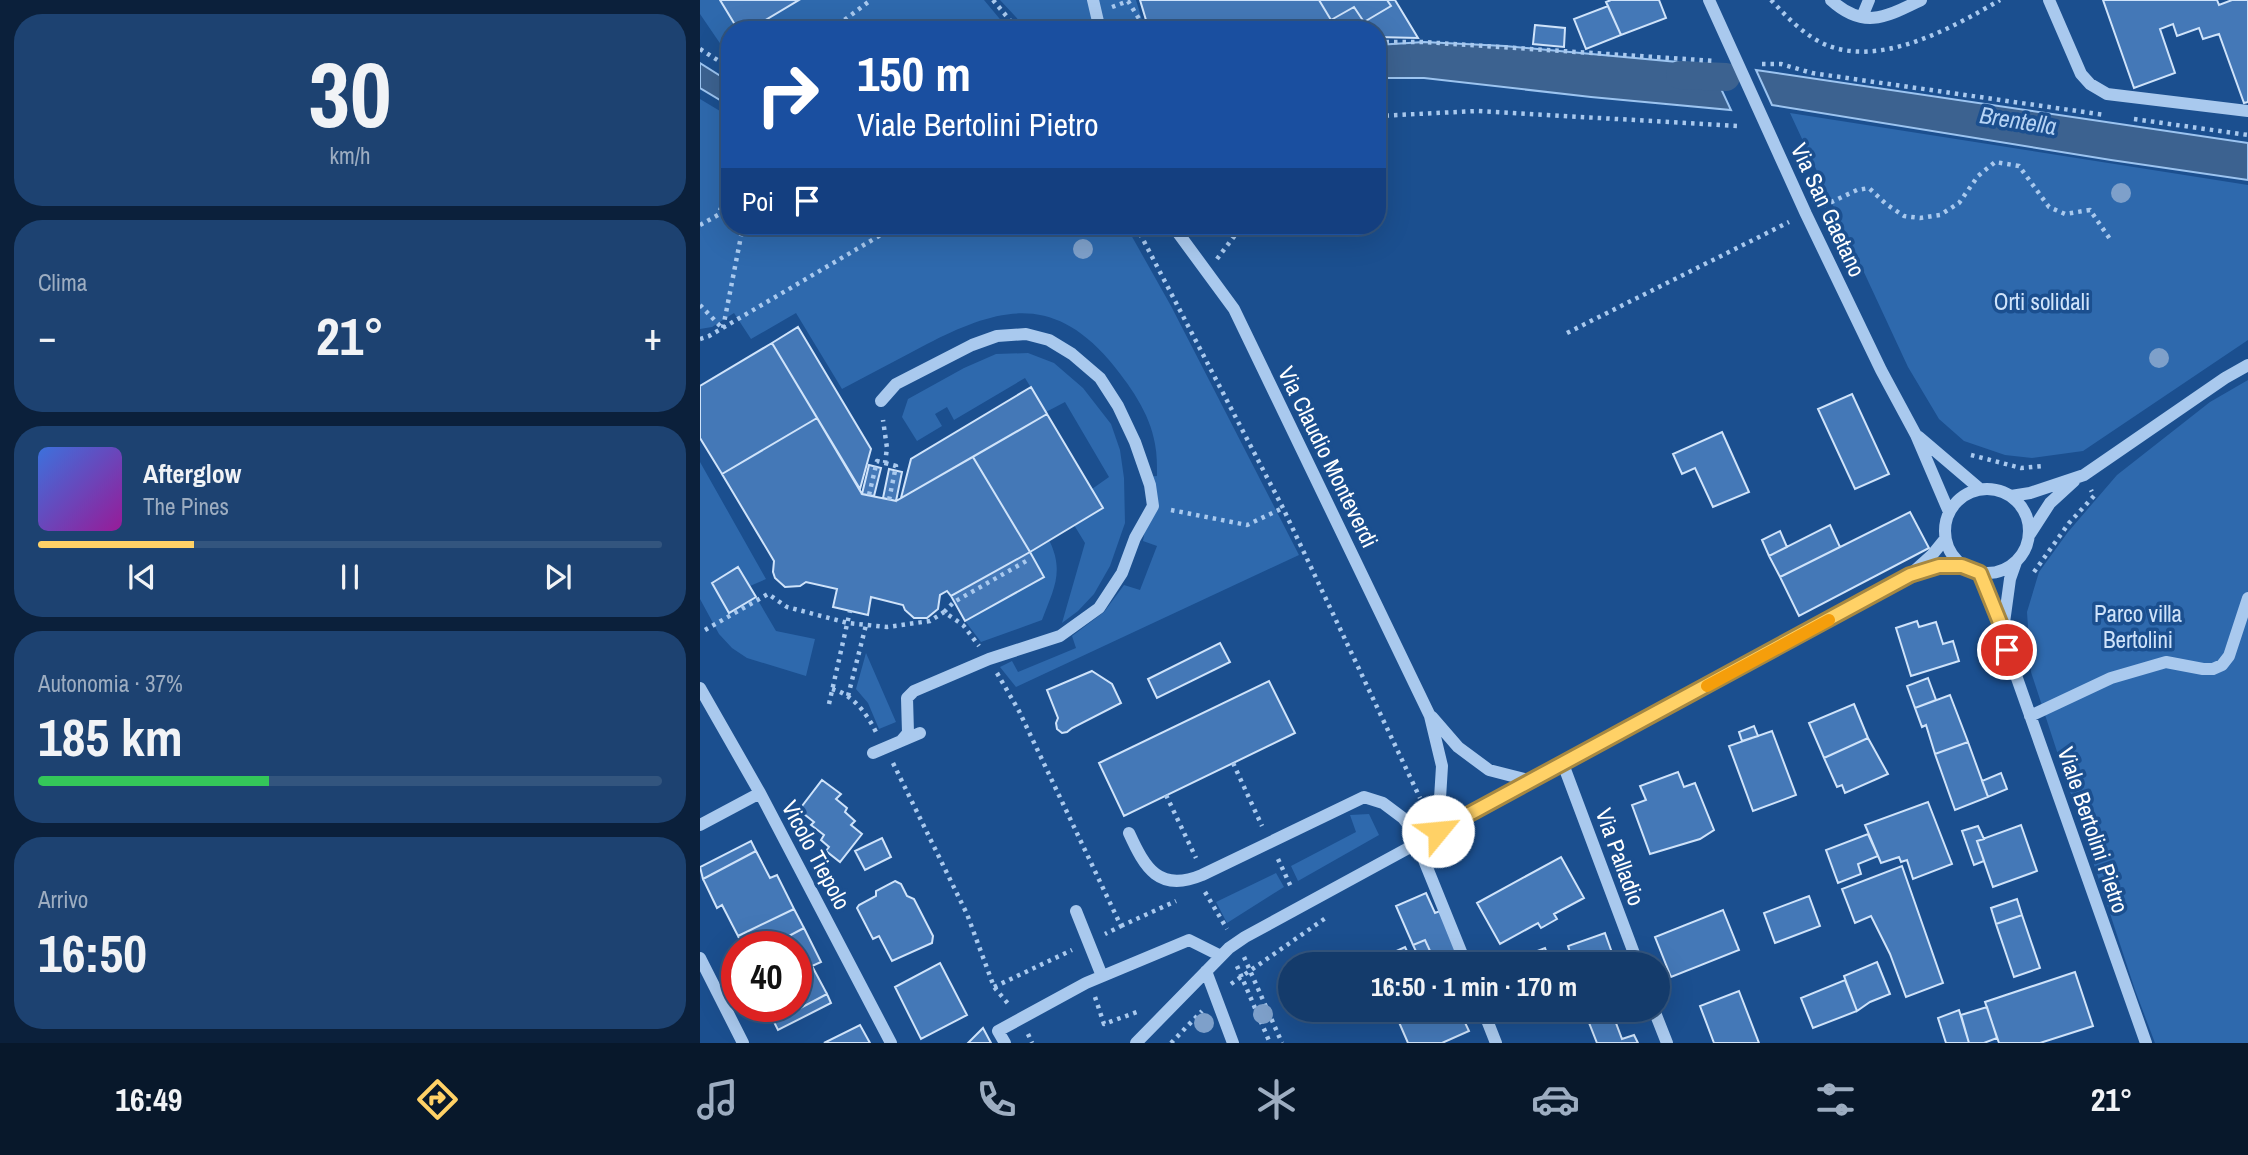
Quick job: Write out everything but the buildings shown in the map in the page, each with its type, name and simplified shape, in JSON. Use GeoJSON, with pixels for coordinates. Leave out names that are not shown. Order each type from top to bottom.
{"type":"FeatureCollection","features":[{"type":"Feature","properties":{"kind":"street"},"geometry":{"type":"LineString","coordinates":[[1093,0],[1098,21]]}},
{"type":"Feature","properties":{"kind":"street","name":"Via San Gaetano"},"geometry":{"type":"LineString","coordinates":[[1709,0],[1806,214],[1881,370],[1916,435],[1949,512]]}},
{"type":"Feature","properties":{"kind":"street"},"geometry":{"type":"LineString","coordinates":[[1831,0],[1847,14],[1862,18],[1887,16],[1922,0]]}},
{"type":"Feature","properties":{"kind":"street"},"geometry":{"type":"LineString","coordinates":[[1862,18],[1869,0]]}},
{"type":"Feature","properties":{"kind":"street"},"geometry":{"type":"LineString","coordinates":[[2049,0],[2081,74],[2090,84],[2107,94],[2248,111]]}},
{"type":"Feature","properties":{"kind":"street","name":"Via Claudio Monteverdi"},"geometry":{"type":"LineString","coordinates":[[1179,235],[1234,309],[1430,716],[1442,766],[1438,831]]}},
{"type":"Feature","properties":{"kind":"street"},"geometry":{"type":"LineString","coordinates":[[881,401],[896,384],[972,345],[1007,335],[1026,334],[1049,340],[1072,354],[1100,378],[1118,405],[1150,485],[1153,506],[1135,538],[1122,573],[1099,608],[1060,636],[989,659],[914,691],[907,698],[908,733],[902,740]]}},
{"type":"Feature","properties":{"kind":"street"},"geometry":{"type":"LineString","coordinates":[[2080,477],[2030,493],[2011,496],[1991,489],[1968,493],[1956,501],[1944,525],[1945,539],[1954,559],[1962,566],[1980,573],[2006,570],[2023,554],[2029,535],[2050,503],[2080,477],[2248,365]]}},
{"type":"Feature","properties":{"kind":"street","name":"Via San Gaetano"},"geometry":{"type":"LineString","coordinates":[[1916,435],[1980,489]]}},
{"type":"Feature","properties":{"kind":"street"},"geometry":{"type":"LineString","coordinates":[[2011,496],[2026,513],[2029,535]]}},
{"type":"Feature","properties":{"kind":"street"},"geometry":{"type":"LineString","coordinates":[[1910,575],[1945,539]]}},
{"type":"Feature","properties":{"kind":"street","name":"Viale Bertolini Pietro"},"geometry":{"type":"LineString","coordinates":[[2003,630],[2010,579],[2016,562]]}},
{"type":"Feature","properties":{"kind":"street"},"geometry":{"type":"LineString","coordinates":[[1136,1043],[1229,948],[1438,831],[1910,575],[1939,566],[1962,566]]}},
{"type":"Feature","properties":{"kind":"street","name":"Viale Bertolini Pietro"},"geometry":{"type":"LineString","coordinates":[[1980,573],[2003,630],[2007,650],[2146,1043]]}},
{"type":"Feature","properties":{"kind":"street"},"geometry":{"type":"LineString","coordinates":[[2030,716],[2111,678],[2166,662],[2203,669],[2222,665],[2229,656],[2248,598]]}},
{"type":"Feature","properties":{"kind":"street","name":"Vicolo Tiepolo"},"geometry":{"type":"LineString","coordinates":[[700,688],[761,793],[891,1043]]}},
{"type":"Feature","properties":{"kind":"street","name":"Via Claudio Monteverdi"},"geometry":{"type":"LineString","coordinates":[[1430,716],[1458,747],[1489,770],[1532,781]]}},
{"type":"Feature","properties":{"kind":"street"},"geometry":{"type":"LineString","coordinates":[[879,750],[920,733]]}},
{"type":"Feature","properties":{"kind":"street","name":"Via Palladio"},"geometry":{"type":"LineString","coordinates":[[1563,764],[1633,952]]}},
{"type":"Feature","properties":{"kind":"street"},"geometry":{"type":"LineString","coordinates":[[700,825],[761,793]]}},
{"type":"Feature","properties":{"kind":"street"},"geometry":{"type":"LineString","coordinates":[[1129,833],[1151,872],[1167,881],[1184,881],[1202,875],[1364,797],[1384,803],[1403,817],[1419,843],[1461,952]]}},
{"type":"Feature","properties":{"kind":"street"},"geometry":{"type":"LineString","coordinates":[[1076,911],[1102,975]]}},
{"type":"Feature","properties":{"kind":"street"},"geometry":{"type":"LineString","coordinates":[[1005,1043],[998,1031],[1102,975],[1189,940],[1229,948]]}},
{"type":"Feature","properties":{"kind":"street"},"geometry":{"type":"LineString","coordinates":[[700,958],[743,1043]]}},
{"type":"Feature","properties":{"kind":"street"},"geometry":{"type":"LineString","coordinates":[[1206,971],[1231,1038],[1219,1043]]}},
{"type":"Feature","properties":{"kind":"street"},"geometry":{"type":"LineString","coordinates":[[1488,1022],[1496,1043]]}},
{"type":"Feature","properties":{"kind":"street"},"geometry":{"type":"LineString","coordinates":[[1659,1022],[1667,1043]]}},
{"type":"Feature","properties":{"kind":"path"},"geometry":{"type":"LineString","coordinates":[[843,21],[871,0]]}},
{"type":"Feature","properties":{"kind":"path"},"geometry":{"type":"LineString","coordinates":[[993,0],[1010,21]]}},
{"type":"Feature","properties":{"kind":"path"},"geometry":{"type":"LineString","coordinates":[[1111,7],[1128,1],[1140,21]]}},
{"type":"Feature","properties":{"kind":"path"},"geometry":{"type":"LineString","coordinates":[[1077,21],[1080,18]]}},
{"type":"Feature","properties":{"kind":"path"},"geometry":{"type":"LineString","coordinates":[[1386,42],[1723,61]]}},
{"type":"Feature","properties":{"kind":"path"},"geometry":{"type":"LineString","coordinates":[[700,49],[721,62]]}},
{"type":"Feature","properties":{"kind":"path"},"geometry":{"type":"LineString","coordinates":[[1762,64],[1782,64],[1812,73],[2110,116]]}},
{"type":"Feature","properties":{"kind":"path"},"geometry":{"type":"LineString","coordinates":[[1386,116],[1477,111],[1740,126]]}},
{"type":"Feature","properties":{"kind":"path"},"geometry":{"type":"LineString","coordinates":[[2124,118],[2248,135]]}},
{"type":"Feature","properties":{"kind":"path"},"geometry":{"type":"LineString","coordinates":[[1822,206],[1857,190],[1869,188],[1904,216],[1920,218],[1940,215],[1959,203],[1978,176],[1995,162],[2019,166],[2049,207],[2065,214],[2090,210],[2112,242]]}},
{"type":"Feature","properties":{"kind":"path"},"geometry":{"type":"LineString","coordinates":[[1816,195],[1828,219]]}},
{"type":"Feature","properties":{"kind":"path"},"geometry":{"type":"LineString","coordinates":[[700,225],[718,215],[721,208]]}},
{"type":"Feature","properties":{"kind":"path"},"geometry":{"type":"LineString","coordinates":[[1567,333],[1794,220]]}},
{"type":"Feature","properties":{"kind":"path"},"geometry":{"type":"LineString","coordinates":[[722,329],[741,235]]}},
{"type":"Feature","properties":{"kind":"path"},"geometry":{"type":"LineString","coordinates":[[700,339],[722,329],[881,235]]}},
{"type":"Feature","properties":{"kind":"path"},"geometry":{"type":"LineString","coordinates":[[1141,235],[1283,508],[1424,805]]}},
{"type":"Feature","properties":{"kind":"path"},"geometry":{"type":"LineString","coordinates":[[1204,269],[1215,262],[1235,235]]}},
{"type":"Feature","properties":{"kind":"path"},"geometry":{"type":"LineString","coordinates":[[700,305],[722,329]]}},
{"type":"Feature","properties":{"kind":"path"},"geometry":{"type":"LineString","coordinates":[[881,401],[887,448],[885,463]]}},
{"type":"Feature","properties":{"kind":"path"},"geometry":{"type":"LineString","coordinates":[[1959,452],[2021,468],[2052,466]]}},
{"type":"Feature","properties":{"kind":"path"},"geometry":{"type":"LineString","coordinates":[[869,495],[877,461],[896,466],[889,500]]}},
{"type":"Feature","properties":{"kind":"path"},"geometry":{"type":"LineString","coordinates":[[2033,574],[2069,523],[2094,496],[2080,477]]}},
{"type":"Feature","properties":{"kind":"path"},"geometry":{"type":"LineString","coordinates":[[1153,506],[1247,525],[1283,508]]}},
{"type":"Feature","properties":{"kind":"path"},"geometry":{"type":"LineString","coordinates":[[705,630],[768,594],[787,607],[848,623],[887,627],[930,621],[954,602],[1028,560]]}},
{"type":"Feature","properties":{"kind":"path"},"geometry":{"type":"LineString","coordinates":[[829,704],[850,611]]}},
{"type":"Feature","properties":{"kind":"path"},"geometry":{"type":"LineString","coordinates":[[944,612],[963,625],[989,659],[1019,711],[1121,926]]}},
{"type":"Feature","properties":{"kind":"path"},"geometry":{"type":"LineString","coordinates":[[848,696],[866,625]]}},
{"type":"Feature","properties":{"kind":"path"},"geometry":{"type":"LineString","coordinates":[[832,689],[848,696],[864,712],[879,750],[967,914],[994,987],[1022,1019],[1032,1043]]}},
{"type":"Feature","properties":{"kind":"path"},"geometry":{"type":"LineString","coordinates":[[1233,763],[1240,777]]}},
{"type":"Feature","properties":{"kind":"path"},"geometry":{"type":"LineString","coordinates":[[1166,795],[1198,863]]}},
{"type":"Feature","properties":{"kind":"path"},"geometry":{"type":"LineString","coordinates":[[1282,869],[1294,893]]}},
{"type":"Feature","properties":{"kind":"path"},"geometry":{"type":"LineString","coordinates":[[1203,889],[1269,1043]]}},
{"type":"Feature","properties":{"kind":"path"},"geometry":{"type":"LineString","coordinates":[[994,987],[1179,899]]}},
{"type":"Feature","properties":{"kind":"path"},"geometry":{"type":"LineString","coordinates":[[1257,964],[1336,912]]}},
{"type":"Feature","properties":{"kind":"path"},"geometry":{"type":"LineString","coordinates":[[1229,948],[1282,1043]]}},
{"type":"Feature","properties":{"kind":"path"},"geometry":{"type":"LineString","coordinates":[[1083,1000],[1094,994],[1104,1024],[1139,1011]]}},
{"type":"Feature","properties":{"kind":"green space"},"geometry":{"type":"Polygon","coordinates":[[[700,0],[984,0],[1002,21],[721,21],[721,45],[700,14],[700,0]]]}},
{"type":"Feature","properties":{"kind":"green space"},"geometry":{"type":"Polygon","coordinates":[[[1000,0],[1136,0],[1142,21],[1020,21],[1000,0]]]}},
{"type":"Feature","properties":{"kind":"green space"},"geometry":{"type":"Polygon","coordinates":[[[700,99],[721,112],[721,235],[1131,235],[1171,306],[1299,555],[1016,687],[1000,667],[1012,661],[1018,672],[1076,648],[1072,636],[1104,612],[1124,585],[1140,590],[1157,546],[1143,541],[1149,507],[1146,477],[1157,476],[1155,444],[1144,410],[1117,369],[1087,339],[1066,324],[1044,316],[1023,313],[977,322],[953,332],[842,389],[796,313],[751,339],[734,313],[712,327],[700,329],[700,99]]]}},
{"type":"Feature","properties":{"kind":"green space","name":"Orti solidali"},"geometry":{"type":"Polygon","coordinates":[[[1790,113],[2248,185],[2248,340],[2083,451],[2032,458],[2005,455],[1964,441],[1939,419],[1908,367],[1790,113]]]}},
{"type":"Feature","properties":{"kind":"green space"},"geometry":{"type":"Polygon","coordinates":[[[1028,353],[1054,363],[1083,388],[1111,424],[1120,450],[1124,478],[1125,523],[1110,566],[1094,594],[1062,623],[1085,543],[1074,525],[1103,508],[1092,489],[1109,477],[1065,402],[1046,412],[1025,378],[954,420],[947,407],[935,414],[942,426],[917,441],[902,417],[908,399],[964,368],[996,354],[1028,353]]]}},
{"type":"Feature","properties":{"kind":"green space","name":"Parco villa Bertolini"},"geometry":{"type":"Polygon","coordinates":[[[2248,380],[2248,1043],[2155,1043],[2135,990],[2031,672],[2027,612],[2039,572],[2068,532],[2117,475],[2210,402],[2248,380]]]}},
{"type":"Feature","properties":{"kind":"green space"},"geometry":{"type":"Polygon","coordinates":[[[700,462],[766,579],[750,586],[738,567],[712,583],[729,612],[756,597],[776,631],[815,639],[806,676],[747,658],[732,648],[719,634],[700,599],[700,462]]]}},
{"type":"Feature","properties":{"kind":"green space"},"geometry":{"type":"Polygon","coordinates":[[[1049,540],[1057,571],[1042,620],[981,642],[965,621],[1044,577],[1030,552],[1049,540]]]}},
{"type":"Feature","properties":{"kind":"green space"},"geometry":{"type":"Polygon","coordinates":[[[866,653],[896,722],[879,729],[868,703],[856,689],[866,653]]]}},
{"type":"Feature","properties":{"kind":"green space"},"geometry":{"type":"Polygon","coordinates":[[[1369,814],[1379,835],[1298,881],[1291,866],[1356,832],[1350,815],[1369,814]]]}},
{"type":"Feature","properties":{"kind":"green space"},"geometry":{"type":"Polygon","coordinates":[[[1276,873],[1284,887],[1227,923],[1216,902],[1276,873]]]}},
{"type":"Feature","properties":{"kind":"water"},"geometry":{"type":"Polygon","coordinates":[[[1424,42],[1505,46],[1710,65],[1731,110],[1424,78],[1386,78],[1386,44],[1424,42]]]}},
{"type":"Feature","properties":{"kind":"water"},"geometry":{"type":"Polygon","coordinates":[[[700,63],[721,76],[721,101],[700,88],[700,63]]]}},
{"type":"Feature","properties":{"kind":"water","name":"Brentella"},"geometry":{"type":"Polygon","coordinates":[[[1756,70],[2248,143],[2248,180],[1772,105],[1756,70]]]}},
{"type":"Feature","properties":{"kind":"waterway"},"geometry":{"type":"LineString","coordinates":[[1680,75],[1726,77]]}},
{"type":"Feature","properties":{"kind":"slow traffic"},"geometry":{"type":"LineString","coordinates":[[1707,686],[1829,620]]}},
{"type":"Feature","properties":{"kind":"route"},"geometry":{"type":"LineString","coordinates":[[1438,831],[1910,575],[1939,566],[1962,566],[1980,573],[2003,630],[2007,650]]}}]}
